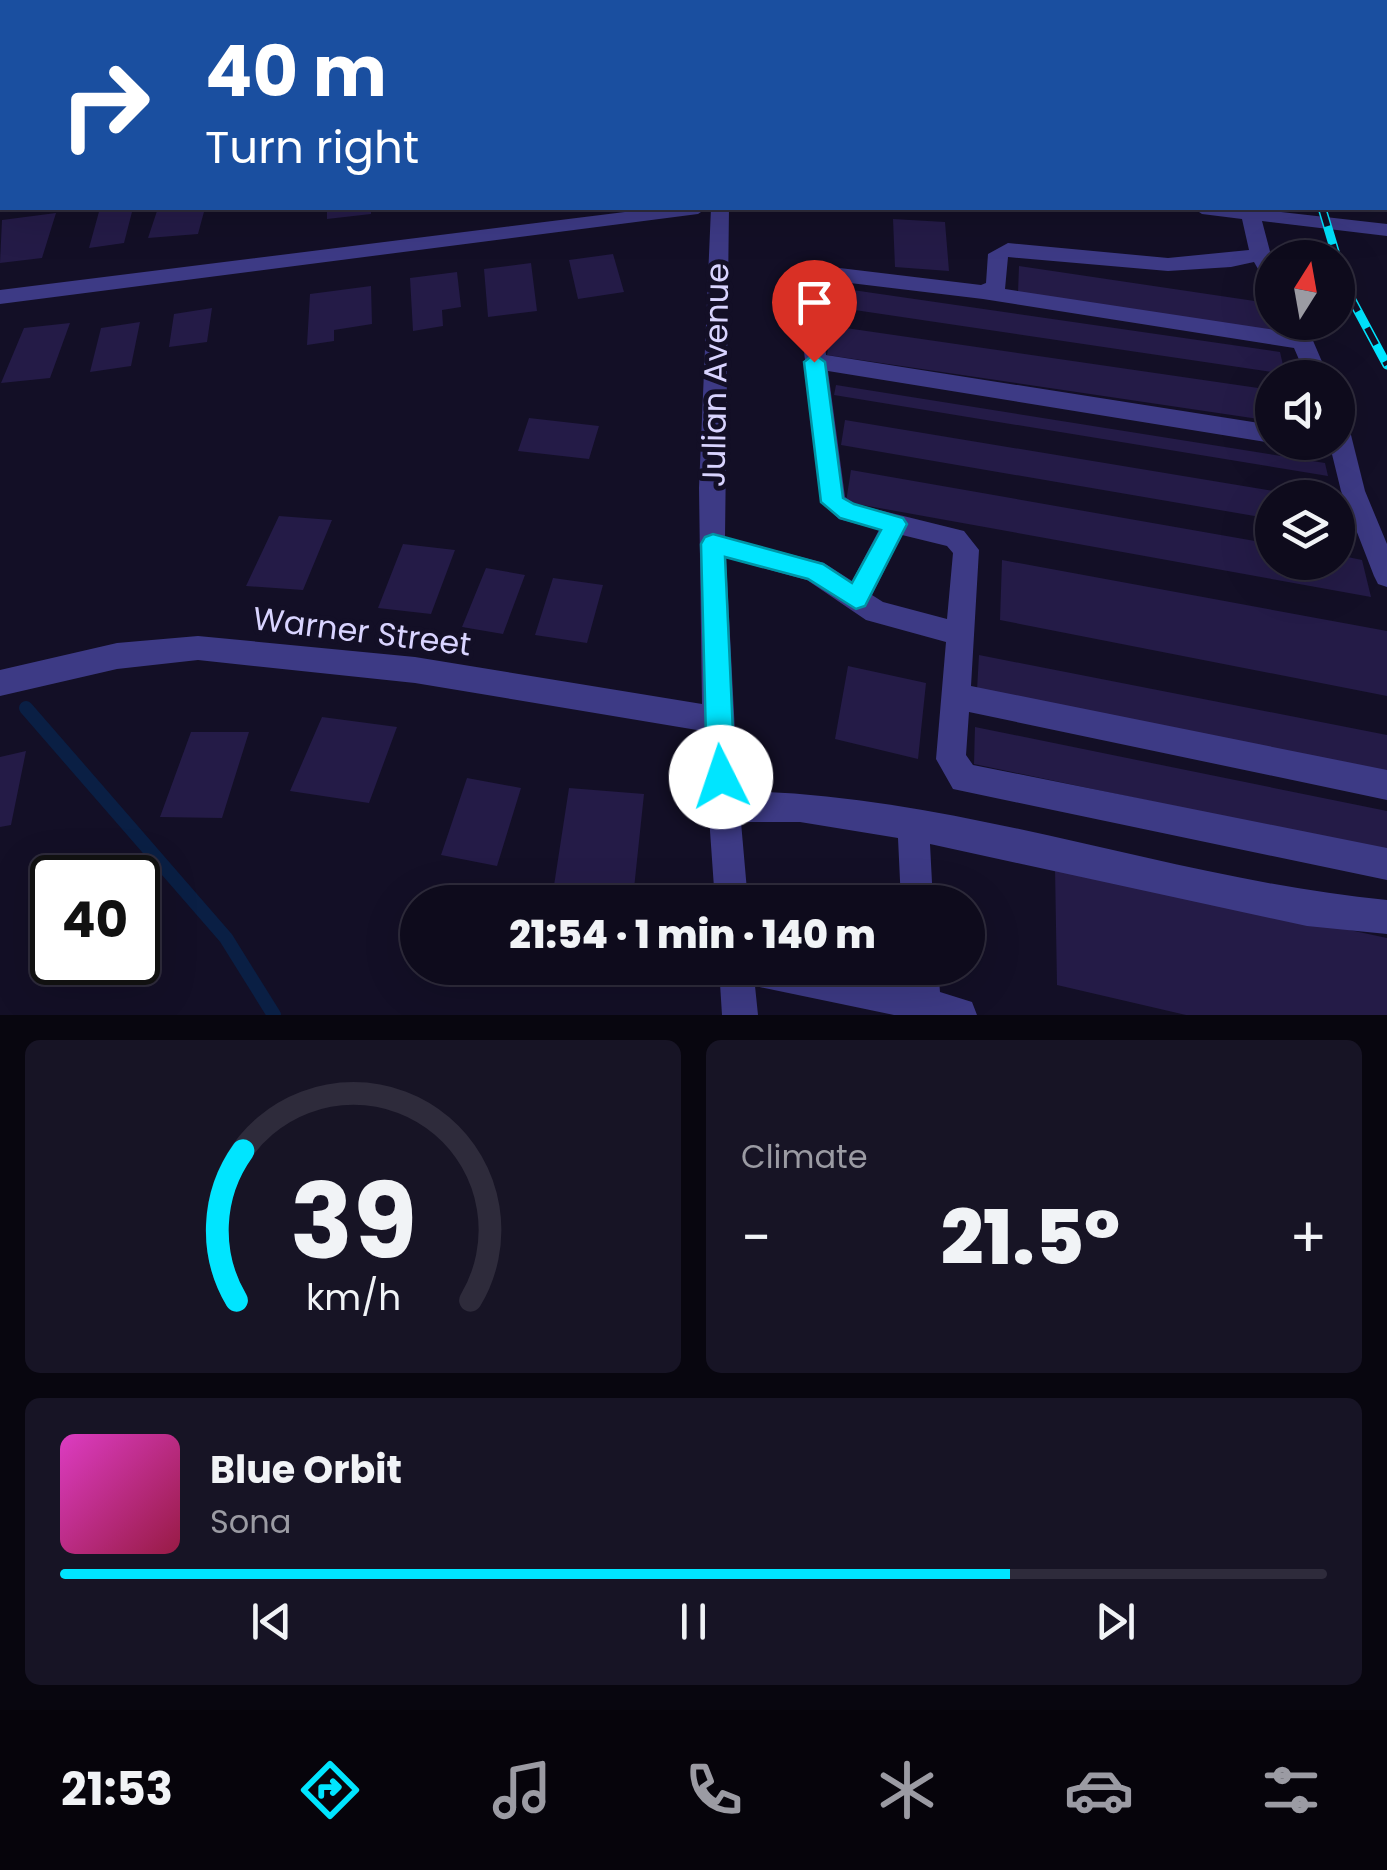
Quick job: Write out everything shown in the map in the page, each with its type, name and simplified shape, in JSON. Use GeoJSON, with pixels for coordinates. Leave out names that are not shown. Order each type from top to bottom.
{"type":"FeatureCollection","features":[{"type":"Feature","properties":{"kind":"street"},"geometry":{"type":"LineString","coordinates":[[0,297],[682,210]]}},
{"type":"Feature","properties":{"kind":"street","name":"Julian Avenue"},"geometry":{"type":"LineString","coordinates":[[720,210],[713,544],[716,720],[730,885]]}},
{"type":"Feature","properties":{"kind":"street"},"geometry":{"type":"LineString","coordinates":[[1218,210],[1348,216],[1387,230]]}},
{"type":"Feature","properties":{"kind":"street"},"geometry":{"type":"LineString","coordinates":[[1251,214],[1257,240]]}},
{"type":"Feature","properties":{"kind":"street"},"geometry":{"type":"LineString","coordinates":[[983,292],[996,288],[998,254],[1008,249],[1190,265],[1229,264],[1255,256]]}},
{"type":"Feature","properties":{"kind":"street"},"geometry":{"type":"LineString","coordinates":[[1255,326],[823,273],[806,280],[833,502],[848,512],[956,538],[966,550],[951,759],[964,778],[1387,864]]}},
{"type":"Feature","properties":{"kind":"street"},"geometry":{"type":"LineString","coordinates":[[814,362],[1255,431]]}},
{"type":"Feature","properties":{"kind":"street"},"geometry":{"type":"LineString","coordinates":[[1342,460],[1387,576]]}},
{"type":"Feature","properties":{"kind":"street"},"geometry":{"type":"LineString","coordinates":[[856,599],[895,524]]}},
{"type":"Feature","properties":{"kind":"street"},"geometry":{"type":"LineString","coordinates":[[713,544],[815,571],[876,612],[960,634]]}},
{"type":"Feature","properties":{"kind":"street","name":"Warner Street"},"geometry":{"type":"LineString","coordinates":[[0,683],[117,656],[198,648],[415,670],[716,720]]}},
{"type":"Feature","properties":{"kind":"street"},"geometry":{"type":"LineString","coordinates":[[955,696],[1387,785]]}},
{"type":"Feature","properties":{"kind":"street"},"geometry":{"type":"LineString","coordinates":[[723,806],[800,807],[913,826],[1306,908],[1387,918]]}},
{"type":"Feature","properties":{"kind":"street"},"geometry":{"type":"LineString","coordinates":[[913,826],[916,885]]}},
{"type":"Feature","properties":{"kind":"street"},"geometry":{"type":"LineString","coordinates":[[737,985],[740,1015]]}},
{"type":"Feature","properties":{"kind":"street"},"geometry":{"type":"LineString","coordinates":[[835,985],[959,1015]]}},
{"type":"Feature","properties":{"kind":"street"},"geometry":{"type":"LineString","coordinates":[[921,985],[922,1003]]}},
{"type":"Feature","properties":{"kind":"building"},"geometry":{"type":"Polygon","coordinates":[[[99,210],[132,210],[124,243],[89,248],[99,210]]]}},
{"type":"Feature","properties":{"kind":"building"},"geometry":{"type":"Polygon","coordinates":[[[157,210],[204,210],[198,234],[148,238],[157,210]]]}},
{"type":"Feature","properties":{"kind":"building"},"geometry":{"type":"Polygon","coordinates":[[[327,210],[371,210],[371,214],[327,219],[327,210]]]}},
{"type":"Feature","properties":{"kind":"building"},"geometry":{"type":"Polygon","coordinates":[[[56,213],[42,258],[0,263],[2,220],[56,213]]]}},
{"type":"Feature","properties":{"kind":"building"},"geometry":{"type":"Polygon","coordinates":[[[893,219],[945,222],[949,271],[895,267],[893,219]]]}},
{"type":"Feature","properties":{"kind":"building"},"geometry":{"type":"Polygon","coordinates":[[[613,254],[624,292],[578,299],[569,260],[613,254]]]}},
{"type":"Feature","properties":{"kind":"building"},"geometry":{"type":"Polygon","coordinates":[[[531,263],[537,311],[488,317],[484,269],[531,263]]]}},
{"type":"Feature","properties":{"kind":"building"},"geometry":{"type":"Polygon","coordinates":[[[1019,266],[1255,301],[1255,329],[1018,293],[1019,266]]]}},
{"type":"Feature","properties":{"kind":"building"},"geometry":{"type":"Polygon","coordinates":[[[457,272],[461,307],[442,310],[443,326],[413,331],[410,278],[457,272]]]}},
{"type":"Feature","properties":{"kind":"building"},"geometry":{"type":"Polygon","coordinates":[[[371,286],[372,324],[334,330],[334,341],[307,345],[310,294],[371,286]]]}},
{"type":"Feature","properties":{"kind":"building"},"geometry":{"type":"Polygon","coordinates":[[[825,286],[1280,352],[1282,360],[1255,360],[1255,370],[821,305],[825,286]]]}},
{"type":"Feature","properties":{"kind":"building"},"geometry":{"type":"Polygon","coordinates":[[[212,308],[207,342],[169,347],[174,314],[212,308]]]}},
{"type":"Feature","properties":{"kind":"building"},"geometry":{"type":"Polygon","coordinates":[[[140,322],[131,366],[90,372],[101,328],[140,322]]]}},
{"type":"Feature","properties":{"kind":"building"},"geometry":{"type":"Polygon","coordinates":[[[70,323],[50,378],[1,383],[24,328],[70,323]]]}},
{"type":"Feature","properties":{"kind":"building"},"geometry":{"type":"Polygon","coordinates":[[[832,326],[1255,388],[1255,418],[827,355],[832,326]]]}},
{"type":"Feature","properties":{"kind":"building"},"geometry":{"type":"Polygon","coordinates":[[[836,385],[1255,452],[1255,460],[1325,463],[1328,476],[834,395],[836,385]]]}},
{"type":"Feature","properties":{"kind":"building"},"geometry":{"type":"Polygon","coordinates":[[[529,418],[599,426],[589,459],[518,451],[529,418]]]}},
{"type":"Feature","properties":{"kind":"building"},"geometry":{"type":"Polygon","coordinates":[[[845,420],[1255,488],[1255,516],[841,445],[845,420]]]}},
{"type":"Feature","properties":{"kind":"building"},"geometry":{"type":"Polygon","coordinates":[[[851,470],[1255,541],[1255,576],[846,502],[851,470]]]}},
{"type":"Feature","properties":{"kind":"building"},"geometry":{"type":"Polygon","coordinates":[[[279,516],[332,520],[303,590],[246,586],[279,516]]]}},
{"type":"Feature","properties":{"kind":"building"},"geometry":{"type":"Polygon","coordinates":[[[403,544],[455,550],[431,614],[378,608],[403,544]]]}},
{"type":"Feature","properties":{"kind":"building"},"geometry":{"type":"Polygon","coordinates":[[[1355,559],[1362,560],[1371,597],[1277,580],[1355,580],[1355,559]]]}},
{"type":"Feature","properties":{"kind":"building"},"geometry":{"type":"Polygon","coordinates":[[[1002,560],[1387,631],[1387,696],[1000,620],[1002,560]]]}},
{"type":"Feature","properties":{"kind":"building"},"geometry":{"type":"Polygon","coordinates":[[[486,568],[525,575],[503,634],[462,627],[486,568]]]}},
{"type":"Feature","properties":{"kind":"building"},"geometry":{"type":"Polygon","coordinates":[[[553,578],[603,585],[587,643],[535,635],[553,578]]]}},
{"type":"Feature","properties":{"kind":"building"},"geometry":{"type":"Polygon","coordinates":[[[979,655],[1387,735],[1387,773],[977,690],[979,655]]]}},
{"type":"Feature","properties":{"kind":"building"},"geometry":{"type":"Polygon","coordinates":[[[848,666],[926,683],[918,759],[835,739],[848,666]]]}},
{"type":"Feature","properties":{"kind":"building"},"geometry":{"type":"Polygon","coordinates":[[[322,717],[397,727],[369,803],[290,791],[322,717]]]}},
{"type":"Feature","properties":{"kind":"building"},"geometry":{"type":"Polygon","coordinates":[[[975,727],[1387,811],[1387,851],[974,764],[975,727]]]}},
{"type":"Feature","properties":{"kind":"building"},"geometry":{"type":"Polygon","coordinates":[[[191,732],[249,732],[222,818],[160,817],[191,732]]]}},
{"type":"Feature","properties":{"kind":"building"},"geometry":{"type":"Polygon","coordinates":[[[26,751],[11,825],[0,827],[0,757],[26,751]]]}},
{"type":"Feature","properties":{"kind":"building"},"geometry":{"type":"Polygon","coordinates":[[[467,778],[521,788],[497,866],[441,855],[467,778]]]}},
{"type":"Feature","properties":{"kind":"building"},"geometry":{"type":"Polygon","coordinates":[[[569,788],[644,794],[634,885],[554,885],[569,788]]]}},
{"type":"Feature","properties":{"kind":"building"},"geometry":{"type":"Polygon","coordinates":[[[1055,867],[1387,938],[1387,1015],[1186,1015],[1057,985],[1055,867]]]}},
{"type":"Feature","properties":{"kind":"waterway"},"geometry":{"type":"LineString","coordinates":[[26,708],[226,938],[274,1015]]}},
{"type":"Feature","properties":{"kind":"railway"},"geometry":{"type":"LineString","coordinates":[[1323,210],[1332,240]]}},
{"type":"Feature","properties":{"kind":"railway"},"geometry":{"type":"LineString","coordinates":[[1355,306],[1387,365]]}},
{"type":"Feature","properties":{"kind":"route"},"geometry":{"type":"LineString","coordinates":[[721,777],[716,720],[713,544],[815,571],[856,599],[895,524],[848,512],[833,502],[814,362]]}}]}
